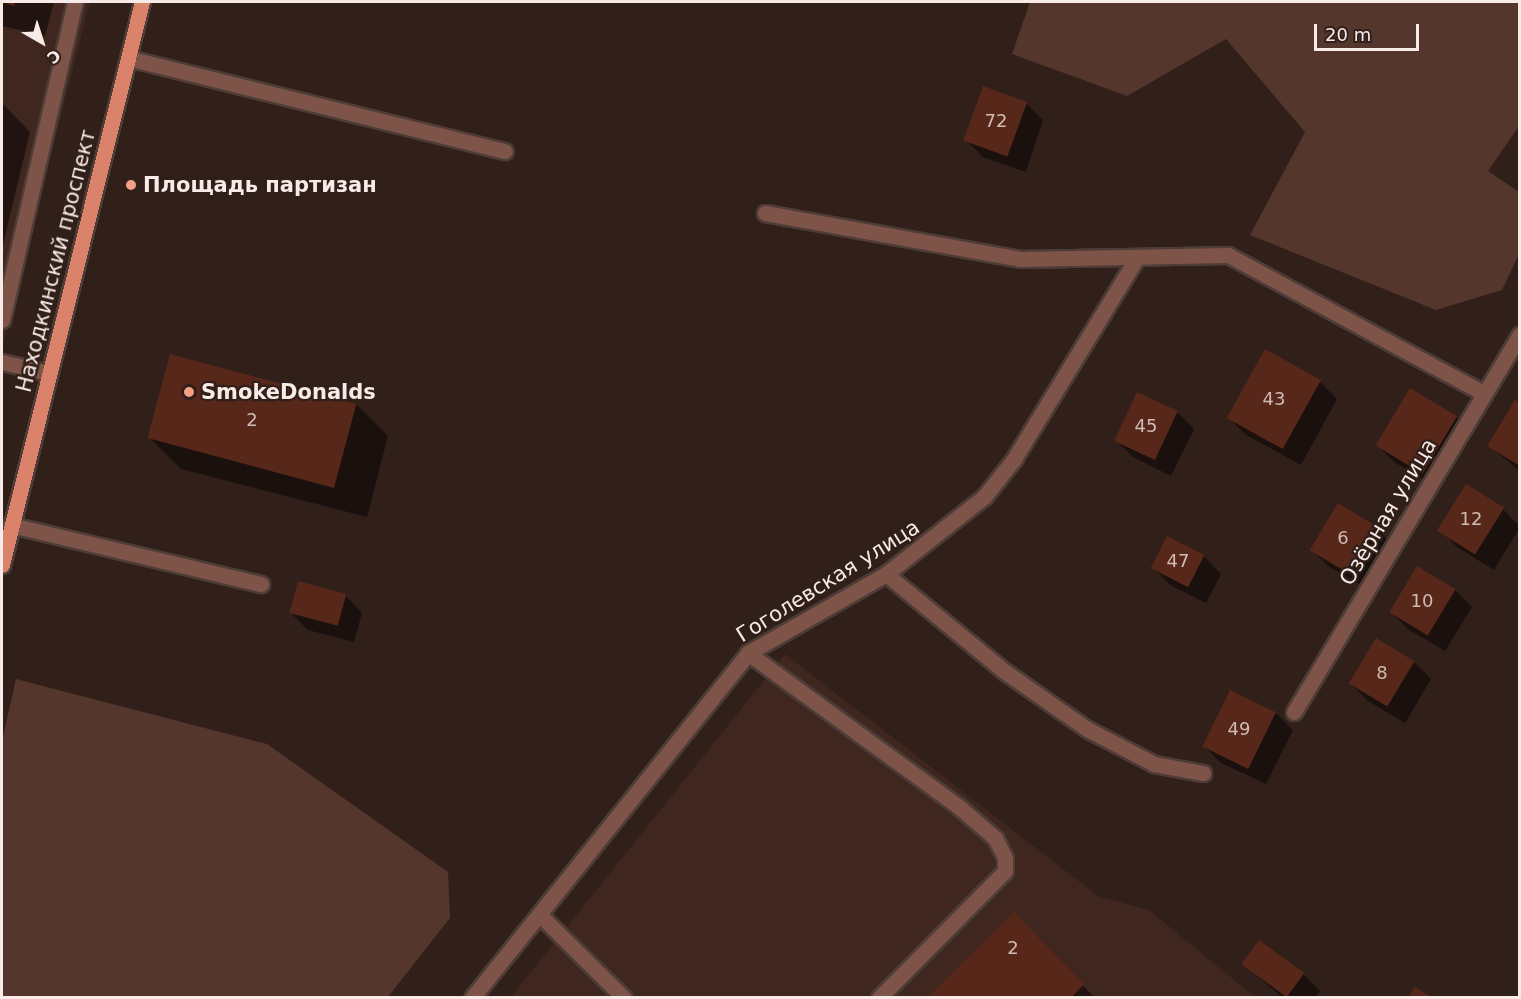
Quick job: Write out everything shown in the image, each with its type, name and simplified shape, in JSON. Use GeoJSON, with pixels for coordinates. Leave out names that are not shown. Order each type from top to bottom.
{"type":"FeatureCollection","features":[{"type":"Feature","properties":{"kind":"main road","name":"Находкинский проспект"},"geometry":{"type":"LineString","coordinates":[[2,566],[142,2]]}},
{"type":"Feature","properties":{"kind":"street"},"geometry":{"type":"LineString","coordinates":[[2,320],[75,2]]}},
{"type":"Feature","properties":{"kind":"street"},"geometry":{"type":"LineString","coordinates":[[128,58],[505,151]]}},
{"type":"Feature","properties":{"kind":"street"},"geometry":{"type":"LineString","coordinates":[[765,213],[1020,259],[1136,258],[1180,254],[1228,255],[1483,393]]}},
{"type":"Feature","properties":{"kind":"street","name":"Гоголевская улица"},"geometry":{"type":"LineString","coordinates":[[472,998],[748,653],[886,574],[984,497],[1014,459],[1136,258]]}},
{"type":"Feature","properties":{"kind":"street","name":"Озёрная улица"},"geometry":{"type":"LineString","coordinates":[[1294,712],[1520,334]]}},
{"type":"Feature","properties":{"kind":"street"},"geometry":{"type":"LineString","coordinates":[[2,362],[49,374]]}},
{"type":"Feature","properties":{"kind":"street"},"geometry":{"type":"LineString","coordinates":[[12,525],[261,584]]}},
{"type":"Feature","properties":{"kind":"street"},"geometry":{"type":"LineString","coordinates":[[886,574],[1004,670],[1088,729],[1154,764],[1203,773]]}},
{"type":"Feature","properties":{"kind":"street"},"geometry":{"type":"LineString","coordinates":[[748,653],[959,807],[994,838],[1005,858],[1005,871],[879,998]]}},
{"type":"Feature","properties":{"kind":"street"},"geometry":{"type":"LineString","coordinates":[[540,915],[624,998]]}},
{"type":"Feature","properties":{"kind":"shaded area"},"geometry":{"type":"Polygon","coordinates":[[[2,2],[90,2],[2,348],[2,2]]]}},
{"type":"Feature","properties":{"kind":"shaded area"},"geometry":{"type":"Polygon","coordinates":[[[1030,2],[1519,2],[1519,126],[1488,171],[1519,192],[1519,254],[1502,290],[1436,310],[1250,235],[1305,132],[1226,39],[1127,96],[1012,54],[1030,2]]]}},
{"type":"Feature","properties":{"kind":"shaded area"},"geometry":{"type":"Polygon","coordinates":[[[785,654],[1098,896],[1149,910],[1255,997],[510,998],[785,654]]]}},
{"type":"Feature","properties":{"kind":"shaded area"},"geometry":{"type":"Polygon","coordinates":[[[16,679],[267,744],[448,872],[450,918],[388,997],[2,997],[2,741],[16,679]]]}},
{"type":"Feature","properties":{"kind":"building"},"geometry":{"type":"Polygon","coordinates":[[[2,2],[15,2],[14,6],[2,2]]]}},
{"type":"Feature","properties":{"kind":"building"},"geometry":{"type":"Polygon","coordinates":[[[983,86],[1027,102],[1007,157],[963,141],[983,86]]]}},
{"type":"Feature","properties":{"kind":"building"},"geometry":{"type":"Polygon","coordinates":[[[1265,349],[1321,380],[1283,449],[1227,418],[1265,349]]]}},
{"type":"Feature","properties":{"kind":"building"},"geometry":{"type":"Polygon","coordinates":[[[170,354],[356,404],[334,488],[147,438],[170,354]]]}},
{"type":"Feature","properties":{"kind":"building"},"geometry":{"type":"Polygon","coordinates":[[[1410,388],[1457,416],[1423,474],[1375,445],[1410,388]]]}},
{"type":"Feature","properties":{"kind":"building"},"geometry":{"type":"Polygon","coordinates":[[[1137,392],[1178,411],[1155,460],[1114,441],[1137,392]]]}},
{"type":"Feature","properties":{"kind":"building"},"geometry":{"type":"Polygon","coordinates":[[[1515,400],[1520,403],[1520,466],[1487,446],[1515,400]]]}},
{"type":"Feature","properties":{"kind":"building"},"geometry":{"type":"Polygon","coordinates":[[[1466,484],[1504,508],[1475,554],[1437,531],[1466,484]]]}},
{"type":"Feature","properties":{"kind":"building"},"geometry":{"type":"Polygon","coordinates":[[[1338,503],[1376,526],[1347,573],[1310,550],[1338,503]]]}},
{"type":"Feature","properties":{"kind":"building"},"geometry":{"type":"Polygon","coordinates":[[[1167,536],[1204,555],[1188,587],[1151,568],[1167,536]]]}},
{"type":"Feature","properties":{"kind":"building"},"geometry":{"type":"Polygon","coordinates":[[[1417,566],[1456,589],[1428,635],[1389,612],[1417,566]]]}},
{"type":"Feature","properties":{"kind":"building"},"geometry":{"type":"Polygon","coordinates":[[[298,581],[346,594],[338,626],[289,613],[298,581]]]}},
{"type":"Feature","properties":{"kind":"building"},"geometry":{"type":"Polygon","coordinates":[[[1376,638],[1415,661],[1387,707],[1349,683],[1376,638]]]}},
{"type":"Feature","properties":{"kind":"building"},"geometry":{"type":"Polygon","coordinates":[[[1230,690],[1276,712],[1248,769],[1202,747],[1230,690]]]}},
{"type":"Feature","properties":{"kind":"building"},"geometry":{"type":"Polygon","coordinates":[[[1014,912],[1084,984],[1071,998],[927,998],[1014,912]]]}},
{"type":"Feature","properties":{"kind":"building"},"geometry":{"type":"Polygon","coordinates":[[[1259,940],[1304,973],[1287,997],[1241,964],[1259,940]]]}},
{"type":"Feature","properties":{"kind":"building"},"geometry":{"type":"Polygon","coordinates":[[[1414,987],[1434,998],[1408,998],[1414,987]]]}},
{"type":"Feature","properties":{"kind":"place","name":"Площадь партизан"},"geometry":{"type":"Point","coordinates":[131,185]}},
{"type":"Feature","properties":{"kind":"place","name":"SmokeDonalds"},"geometry":{"type":"Point","coordinates":[189,392]}}]}
